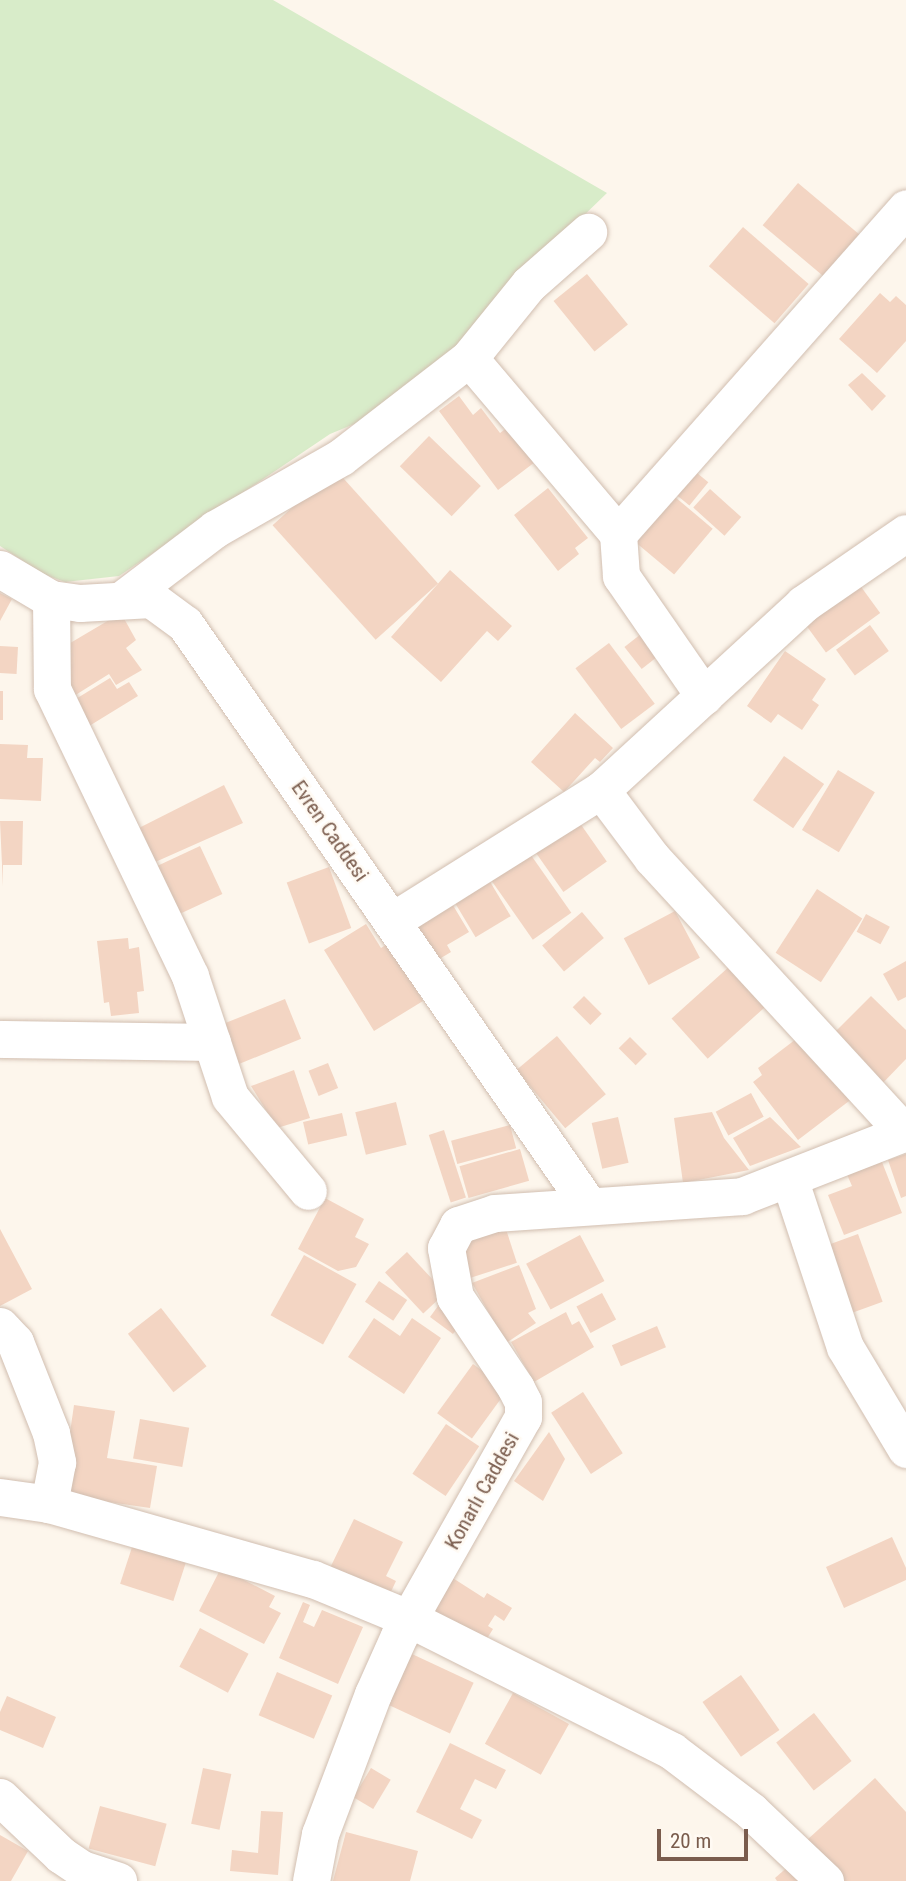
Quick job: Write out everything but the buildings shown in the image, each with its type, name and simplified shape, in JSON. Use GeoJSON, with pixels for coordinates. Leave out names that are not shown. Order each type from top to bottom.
{"type":"FeatureCollection","features":[{"type":"Feature","properties":{"kind":"street"},"geometry":{"type":"LineString","coordinates":[[618,534],[906,208]]}},
{"type":"Feature","properties":{"kind":"street"},"geometry":{"type":"LineString","coordinates":[[124,598],[215,529],[341,457],[469,358],[529,284],[588,232]]}},
{"type":"Feature","properties":{"kind":"street"},"geometry":{"type":"LineString","coordinates":[[469,358],[618,534],[621,576],[704,696]]}},
{"type":"Feature","properties":{"kind":"street"},"geometry":{"type":"LineString","coordinates":[[393,921],[601,790],[803,604],[906,533]]}},
{"type":"Feature","properties":{"kind":"street","name":"Evren Caddesi"},"geometry":{"type":"LineString","coordinates":[[0,569],[51,598],[80,603],[124,598],[151,599],[185,624],[589,1206]]}},
{"type":"Feature","properties":{"kind":"street"},"geometry":{"type":"LineString","coordinates":[[51,598],[52,689],[190,976],[230,1097],[308,1191]]}},
{"type":"Feature","properties":{"kind":"street"},"geometry":{"type":"LineString","coordinates":[[601,790],[652,858],[906,1133]]}},
{"type":"Feature","properties":{"kind":"street"},"geometry":{"type":"LineString","coordinates":[[0,1039],[212,1042]]}},
{"type":"Feature","properties":{"kind":"street","name":"Konarlı Caddesi"},"geometry":{"type":"LineString","coordinates":[[311,1881],[335,1789],[373,1694],[410,1619],[523,1417],[523,1402],[516,1388],[455,1297],[446,1248],[458,1225],[495,1213],[730,1198],[790,1181],[906,1133]]}},
{"type":"Feature","properties":{"kind":"street"},"geometry":{"type":"LineString","coordinates":[[790,1181],[845,1347],[906,1449]]}},
{"type":"Feature","properties":{"kind":"street"},"geometry":{"type":"LineString","coordinates":[[0,1326],[15,1342],[51,1433],[57,1462],[49,1504]]}},
{"type":"Feature","properties":{"kind":"street"},"geometry":{"type":"LineString","coordinates":[[0,1497],[49,1504],[313,1579],[410,1619],[672,1751],[751,1811],[825,1881]]}},
{"type":"Feature","properties":{"kind":"street"},"geometry":{"type":"LineString","coordinates":[[0,1797],[61,1855],[82,1870],[118,1881]]}},
{"type":"Feature","properties":{"kind":"green space"},"geometry":{"type":"Polygon","coordinates":[[[0,0],[273,0],[607,193],[483,313],[447,358],[359,422],[330,434],[119,576],[65,582],[43,574],[0,546],[0,0]]]}}]}
